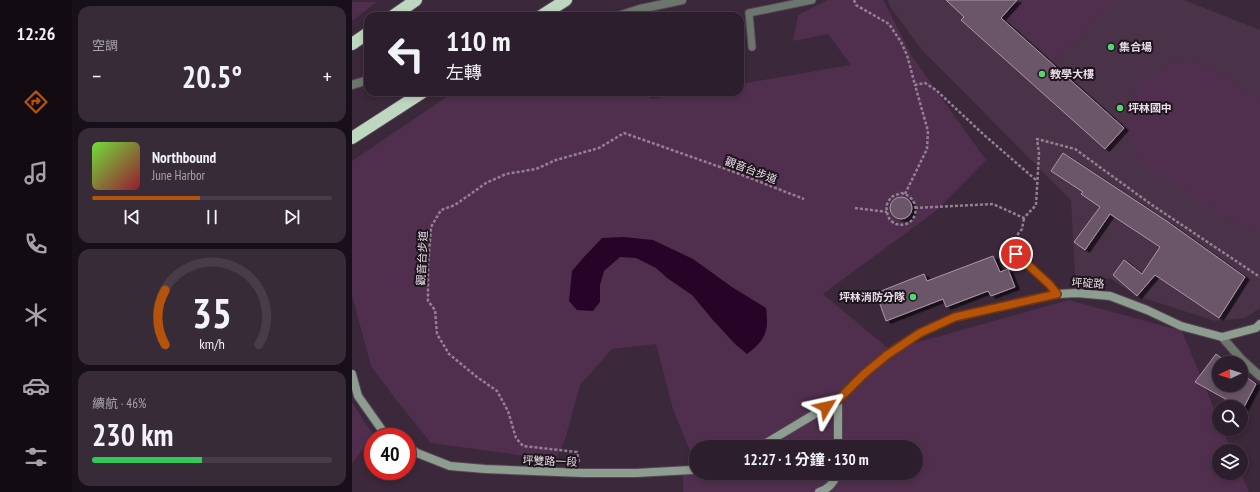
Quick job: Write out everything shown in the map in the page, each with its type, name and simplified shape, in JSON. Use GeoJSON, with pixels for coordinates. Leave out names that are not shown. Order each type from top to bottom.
{"type":"FeatureCollection","features":[{"type":"Feature","properties":{"kind":"highway"},"geometry":{"type":"LineString","coordinates":[[399,12],[416,0]]}},
{"type":"Feature","properties":{"kind":"highway"},"geometry":{"type":"LineString","coordinates":[[547,12],[566,0]]}},
{"type":"Feature","properties":{"kind":"highway"},"geometry":{"type":"LineString","coordinates":[[352,44],[364,36]]}},
{"type":"Feature","properties":{"kind":"highway"},"geometry":{"type":"LineString","coordinates":[[352,138],[417,96]]}},
{"type":"Feature","properties":{"kind":"main road","name":"坪碇路"},"geometry":{"type":"LineString","coordinates":[[838,400],[864,374],[887,355],[920,333],[955,317],[1057,294],[1077,293],[1110,296],[1147,310],[1181,326],[1222,337],[1256,328],[1260,324]]}},
{"type":"Feature","properties":{"kind":"main road"},"geometry":{"type":"LineString","coordinates":[[352,374],[358,396],[381,428]]}},
{"type":"Feature","properties":{"kind":"main road"},"geometry":{"type":"LineString","coordinates":[[771,440],[838,400]]}},
{"type":"Feature","properties":{"kind":"main road"},"geometry":{"type":"LineString","coordinates":[[838,400],[838,440]]}},
{"type":"Feature","properties":{"kind":"main road","name":"坪雙路一段"},"geometry":{"type":"LineString","coordinates":[[416,452],[450,466],[485,469],[582,473],[636,473],[689,470]]}},
{"type":"Feature","properties":{"kind":"main road"},"geometry":{"type":"LineString","coordinates":[[819,492],[831,485],[835,480]]}},
{"type":"Feature","properties":{"kind":"street"},"geometry":{"type":"LineString","coordinates":[[631,12],[682,0]]}},
{"type":"Feature","properties":{"kind":"street"},"geometry":{"type":"LineString","coordinates":[[352,85],[364,81]]}},
{"type":"Feature","properties":{"kind":"street"},"geometry":{"type":"LineString","coordinates":[[1222,337],[1242,360],[1260,376]]}},
{"type":"Feature","properties":{"kind":"lane"},"geometry":{"type":"LineString","coordinates":[[752,47],[749,13],[812,0]]}},
{"type":"Feature","properties":{"kind":"lane"},"geometry":{"type":"LineString","coordinates":[[1016,254],[1049,284],[1057,294]]}},
{"type":"Feature","properties":{"kind":"path"},"geometry":{"type":"LineString","coordinates":[[854,0],[856,5],[889,24],[901,42],[928,131],[927,149],[905,194]]}},
{"type":"Feature","properties":{"kind":"path"},"geometry":{"type":"LineString","coordinates":[[915,85],[925,83],[936,90],[983,134],[1037,180]]}},
{"type":"Feature","properties":{"kind":"path","name":"觀音台步道"},"geometry":{"type":"LineString","coordinates":[[582,473],[577,452],[523,446],[516,438],[508,412],[497,391],[449,354],[438,334],[435,310],[428,301],[428,266],[431,227],[441,210],[455,205],[486,183],[506,174],[536,169],[556,160],[600,148],[624,133],[737,173],[804,200]]}},
{"type":"Feature","properties":{"kind":"path"},"geometry":{"type":"LineString","coordinates":[[1013,244],[1022,229],[1024,218],[1036,205],[1039,153],[1037,139],[1075,149],[1152,204],[1260,277]]}},
{"type":"Feature","properties":{"kind":"path"},"geometry":{"type":"LineString","coordinates":[[901,193],[910,196],[914,201],[916,208],[916,212],[909,223],[903,224],[892,222],[889,219],[886,206],[890,197],[901,193]]}},
{"type":"Feature","properties":{"kind":"path"},"geometry":{"type":"LineString","coordinates":[[916,208],[993,204],[1024,218]]}},
{"type":"Feature","properties":{"kind":"path"},"geometry":{"type":"LineString","coordinates":[[855,208],[887,212]]}},
{"type":"Feature","properties":{"kind":"shaded area"},"geometry":{"type":"Polygon","coordinates":[[[828,0],[883,0],[913,58],[986,160],[937,210],[823,294],[890,350],[1069,300],[1182,331],[1212,404],[1212,436],[1225,436],[1229,444],[1212,444],[1212,480],[1244,480],[1249,492],[683,492],[683,475],[689,458],[689,480],[923,480],[923,440],[689,440],[689,448],[673,409],[656,344],[612,349],[580,385],[566,436],[556,460],[431,443],[371,366],[352,295],[352,161],[448,96],[650,96],[651,99],[669,96],[744,96],[744,83],[851,65],[828,34],[793,41],[798,15],[828,0]]]}},
{"type":"Feature","properties":{"kind":"shaded area","name":"坪林國中"},"geometry":{"type":"Polygon","coordinates":[[[888,0],[1184,0],[1260,30],[1260,308],[1245,318],[1215,321],[1137,296],[1111,279],[1075,275],[1071,200],[922,50],[891,8],[888,0]]]}},
{"type":"Feature","properties":{"kind":"shaded area"},"geometry":{"type":"Polygon","coordinates":[[[1022,0],[1112,0],[1057,60],[1007,17],[1022,0]]]}},
{"type":"Feature","properties":{"kind":"shaded area"},"geometry":{"type":"Polygon","coordinates":[[[352,2],[376,2],[352,21],[352,2]]]}},
{"type":"Feature","properties":{"kind":"shaded area"},"geometry":{"type":"Polygon","coordinates":[[[1183,62],[1202,64],[1260,100],[1260,227],[1242,224],[1217,212],[1149,166],[1140,157],[1134,146],[1129,134],[1127,122],[1131,100],[1136,90],[1144,80],[1164,65],[1183,62]]]}},
{"type":"Feature","properties":{"kind":"shaded area"},"geometry":{"type":"Polygon","coordinates":[[[623,237],[653,240],[693,259],[732,287],[766,308],[767,323],[765,334],[762,339],[747,354],[735,344],[692,295],[667,278],[656,268],[636,258],[620,257],[604,271],[600,285],[600,302],[593,311],[577,310],[569,301],[572,271],[602,238],[623,237]]]}},
{"type":"Feature","properties":{"kind":"shaded area"},"geometry":{"type":"Polygon","coordinates":[[[352,402],[369,428],[364,428],[364,448],[352,463],[352,402]]]}},
{"type":"Feature","properties":{"kind":"building","name":"教學大樓"},"geometry":{"type":"Polygon","coordinates":[[[946,0],[1017,0],[1001,18],[1124,128],[1105,149],[961,20],[964,17],[946,0]]]}},
{"type":"Feature","properties":{"kind":"building"},"geometry":{"type":"Polygon","coordinates":[[[1063,153],[1168,222],[1245,277],[1219,318],[1155,275],[1137,296],[1113,275],[1124,260],[1142,274],[1160,247],[1110,214],[1085,250],[1074,242],[1100,207],[1081,194],[1083,192],[1051,171],[1063,153]]]}},
{"type":"Feature","properties":{"kind":"building"},"geometry":{"type":"Polygon","coordinates":[[[897,197],[905,197],[912,204],[912,212],[905,219],[897,219],[890,212],[890,204],[897,197]]]}},
{"type":"Feature","properties":{"kind":"building"},"geometry":{"type":"Polygon","coordinates":[[[993,256],[1000,272],[1008,269],[1015,287],[991,296],[988,291],[946,307],[943,299],[886,321],[876,293],[924,274],[927,281],[993,256]]]}},
{"type":"Feature","properties":{"kind":"building"},"geometry":{"type":"Polygon","coordinates":[[[1212,359],[1212,392],[1195,382],[1212,359]]]}},
{"type":"Feature","properties":{"kind":"building"},"geometry":{"type":"Polygon","coordinates":[[[1248,378],[1256,384],[1248,400],[1227,400],[1213,392],[1248,392],[1248,378]]]}},
{"type":"Feature","properties":{"kind":"place","name":"集合場"},"geometry":{"type":"Point","coordinates":[1111,47]}},
{"type":"Feature","properties":{"kind":"place","name":"教學大樓"},"geometry":{"type":"Point","coordinates":[1042,74]}},
{"type":"Feature","properties":{"kind":"place","name":"坪林國中"},"geometry":{"type":"Point","coordinates":[1120,108]}},
{"type":"Feature","properties":{"kind":"place","name":"坪林消防分隊"},"geometry":{"type":"Point","coordinates":[913,297]}},
{"type":"Feature","properties":{"kind":"route"},"geometry":{"type":"LineString","coordinates":[[826,407],[838,400],[864,374],[887,355],[920,333],[955,317],[1057,294],[1049,284],[1016,254]]}}]}
